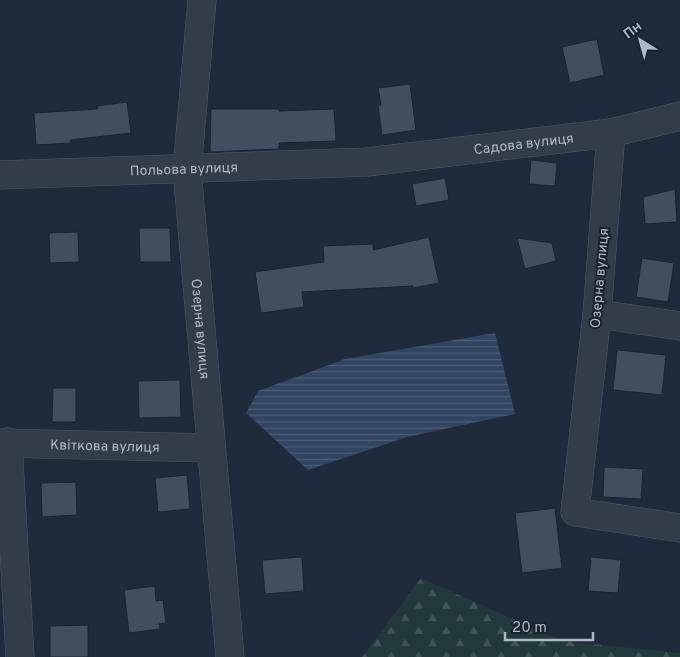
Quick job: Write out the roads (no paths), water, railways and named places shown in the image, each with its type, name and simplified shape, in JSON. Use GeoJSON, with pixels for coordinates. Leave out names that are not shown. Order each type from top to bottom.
{"type":"FeatureCollection","features":[{"type":"Feature","properties":{"kind":"street","name":"Озерна вулиця"},"geometry":{"type":"LineString","coordinates":[[202,0],[187,170],[230,657]]}},
{"type":"Feature","properties":{"kind":"street","name":"Садова вулиця"},"geometry":{"type":"LineString","coordinates":[[367,162],[611,133],[680,116]]}},
{"type":"Feature","properties":{"kind":"street","name":"Озерна вулиця"},"geometry":{"type":"LineString","coordinates":[[611,133],[597,314],[575,512],[680,528]]}},
{"type":"Feature","properties":{"kind":"street","name":"Польова вулиця"},"geometry":{"type":"LineString","coordinates":[[0,175],[187,170],[367,162]]}},
{"type":"Feature","properties":{"kind":"street"},"geometry":{"type":"LineString","coordinates":[[597,314],[680,326]]}},
{"type":"Feature","properties":{"kind":"street"},"geometry":{"type":"LineString","coordinates":[[4,442],[20,657]]}},
{"type":"Feature","properties":{"kind":"street","name":"Квіткова вулиця"},"geometry":{"type":"LineString","coordinates":[[4,442],[211,448]]}},
{"type":"Feature","properties":{"kind":"water"},"geometry":{"type":"Polygon","coordinates":[[[495,333],[515,414],[407,437],[308,470],[246,413],[258,391],[345,359],[495,333]]]}}]}
